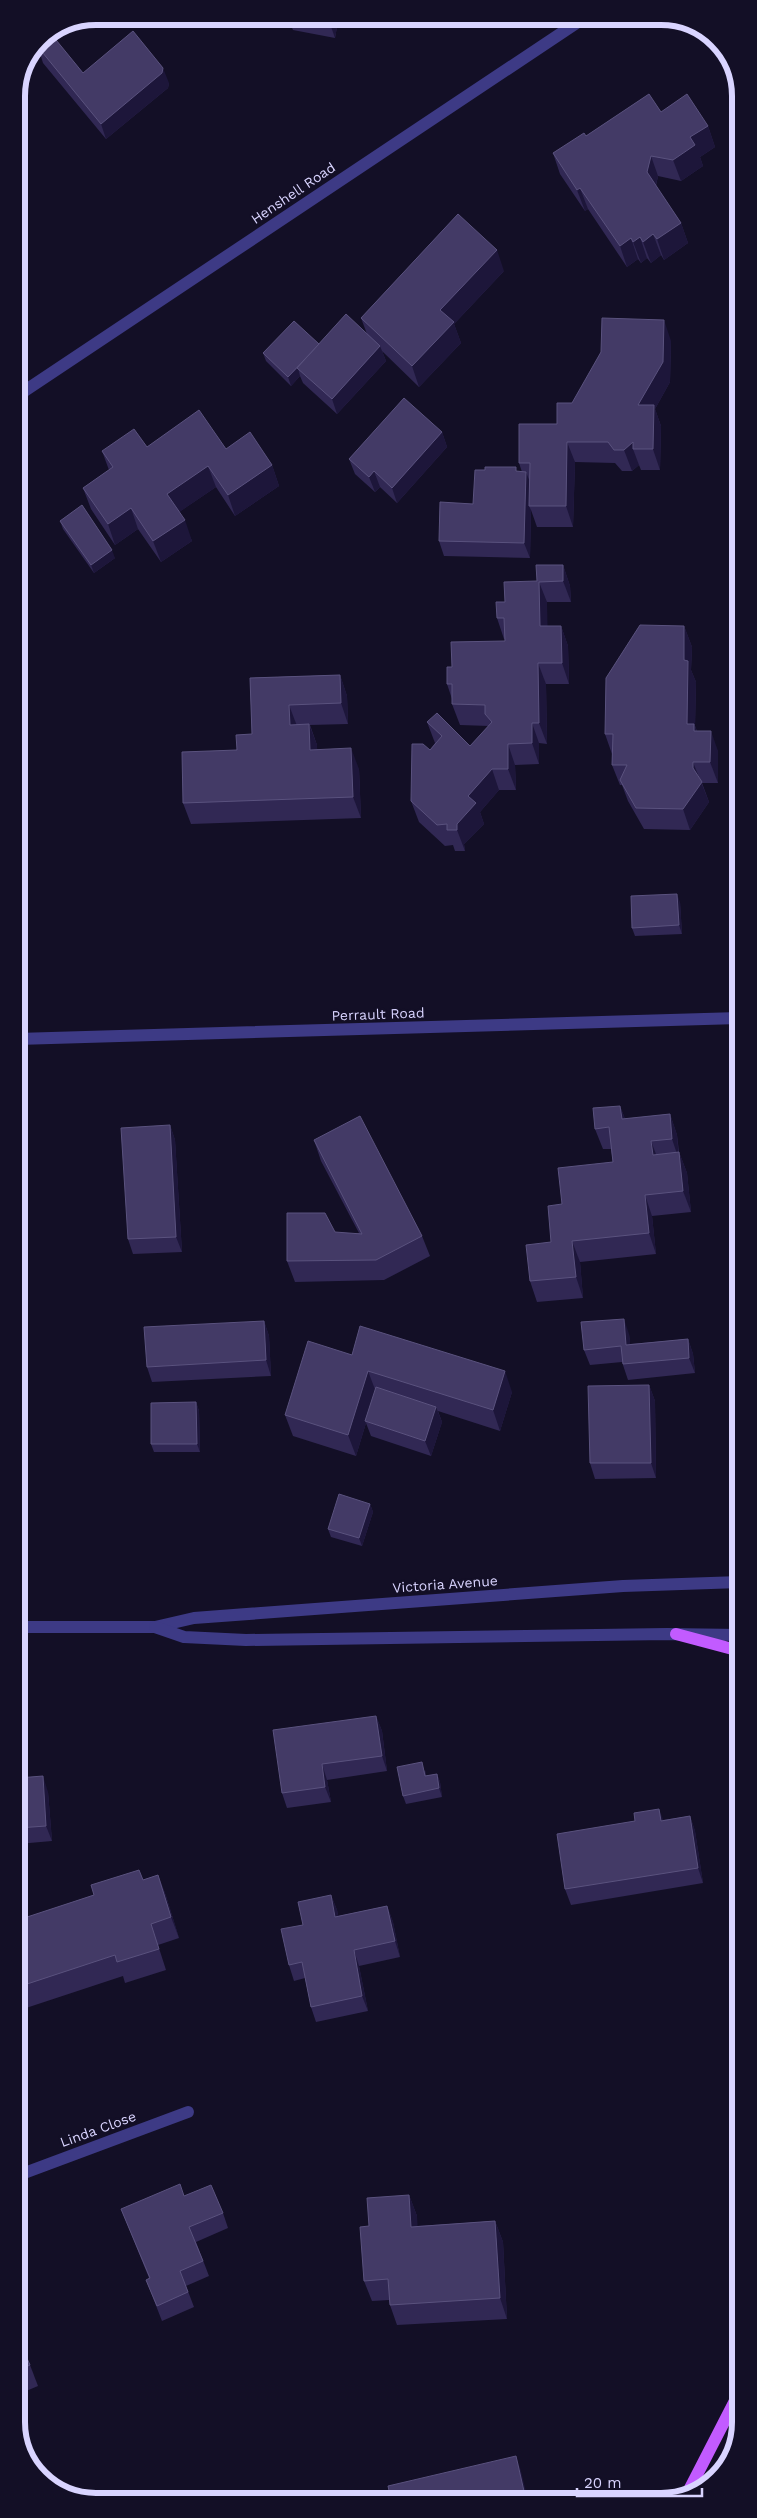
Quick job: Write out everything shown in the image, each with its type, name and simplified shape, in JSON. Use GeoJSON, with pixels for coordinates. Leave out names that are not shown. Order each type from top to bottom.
{"type":"FeatureCollection","features":[{"type":"Feature","properties":{"kind":"main road"},"geometry":{"type":"LineString","coordinates":[[676,1634],[732,1649]]}},
{"type":"Feature","properties":{"kind":"main road"},"geometry":{"type":"LineString","coordinates":[[691,2487],[732,2407]]}},
{"type":"Feature","properties":{"kind":"street","name":"Henshell Road"},"geometry":{"type":"LineString","coordinates":[[25,391],[574,25]]}},
{"type":"Feature","properties":{"kind":"street","name":"Perrault Road"},"geometry":{"type":"LineString","coordinates":[[25,1039],[732,1018]]}},
{"type":"Feature","properties":{"kind":"street","name":"Victoria Avenue"},"geometry":{"type":"LineString","coordinates":[[25,1627],[154,1627],[194,1618],[613,1586],[732,1582]]}},
{"type":"Feature","properties":{"kind":"street","name":"Victoria Avenue"},"geometry":{"type":"LineString","coordinates":[[154,1627],[184,1637],[246,1640],[732,1635]]}},
{"type":"Feature","properties":{"kind":"street","name":"Linda Close"},"geometry":{"type":"LineString","coordinates":[[25,2173],[188,2112]]}},
{"type":"Feature","properties":{"kind":"building"},"geometry":{"type":"Polygon","coordinates":[[[133,31],[163,68],[162,73],[101,124],[41,51],[55,38],[83,73],[133,31]]]}},
{"type":"Feature","properties":{"kind":"building"},"geometry":{"type":"Polygon","coordinates":[[[649,94],[661,112],[687,94],[708,126],[690,137],[695,145],[673,160],[651,156],[647,172],[681,223],[657,239],[653,234],[643,242],[640,237],[633,242],[631,238],[620,246],[580,188],[577,190],[553,153],[584,133],[586,136],[649,94]]]}},
{"type":"Feature","properties":{"kind":"building"},"geometry":{"type":"Polygon","coordinates":[[[458,214],[497,250],[440,310],[454,322],[412,366],[361,318],[458,214]]]}},
{"type":"Feature","properties":{"kind":"building"},"geometry":{"type":"Polygon","coordinates":[[[346,314],[380,346],[332,399],[297,368],[346,314]]]}},
{"type":"Feature","properties":{"kind":"building"},"geometry":{"type":"Polygon","coordinates":[[[602,318],[664,320],[663,362],[638,405],[654,405],[653,449],[633,449],[633,442],[624,450],[614,450],[608,442],[567,442],[566,506],[529,506],[530,463],[519,463],[519,424],[557,424],[557,403],[572,403],[601,352],[602,318]]]}},
{"type":"Feature","properties":{"kind":"building"},"geometry":{"type":"Polygon","coordinates":[[[294,321],[319,344],[288,377],[263,353],[294,321]]]}},
{"type":"Feature","properties":{"kind":"building"},"geometry":{"type":"Polygon","coordinates":[[[404,398],[442,432],[392,488],[374,471],[369,477],[349,459],[404,398]]]}},
{"type":"Feature","properties":{"kind":"building"},"geometry":{"type":"Polygon","coordinates":[[[199,410],[226,449],[250,432],[272,465],[228,495],[208,466],[167,494],[185,520],[153,541],[131,508],[108,524],[83,488],[113,467],[102,451],[134,429],[147,447],[199,410]]]}},
{"type":"Feature","properties":{"kind":"building"},"geometry":{"type":"Polygon","coordinates":[[[485,467],[516,467],[516,471],[526,472],[524,543],[439,541],[440,502],[473,504],[475,470],[485,470],[485,467]]]}},
{"type":"Feature","properties":{"kind":"building"},"geometry":{"type":"Polygon","coordinates":[[[82,505],[112,550],[91,565],[60,521],[82,505]]]}},
{"type":"Feature","properties":{"kind":"building"},"geometry":{"type":"Polygon","coordinates":[[[536,565],[563,565],[563,581],[539,582],[540,626],[561,626],[562,663],[538,663],[539,723],[532,723],[532,743],[508,744],[508,769],[492,769],[468,796],[476,803],[457,824],[457,830],[447,830],[447,824],[437,825],[411,801],[412,744],[423,744],[430,750],[442,736],[427,722],[437,713],[470,746],[492,722],[485,714],[485,705],[452,704],[452,684],[447,684],[447,667],[452,667],[451,642],[505,641],[504,618],[497,618],[496,602],[505,602],[504,582],[537,581],[536,565]]]}},
{"type":"Feature","properties":{"kind":"building"},"geometry":{"type":"Polygon","coordinates":[[[640,625],[684,626],[684,660],[688,661],[687,724],[694,724],[694,731],[711,731],[710,762],[693,762],[693,768],[702,782],[683,809],[636,808],[620,780],[627,765],[612,765],[613,734],[605,734],[606,678],[640,625]]]}},
{"type":"Feature","properties":{"kind":"building"},"geometry":{"type":"Polygon","coordinates":[[[340,675],[341,703],[289,705],[290,725],[309,724],[310,750],[351,748],[353,797],[183,803],[182,752],[237,750],[236,735],[252,734],[250,678],[340,675]]]}},
{"type":"Feature","properties":{"kind":"building"},"geometry":{"type":"Polygon","coordinates":[[[677,894],[679,925],[632,928],[631,896],[677,894]]]}},
{"type":"Feature","properties":{"kind":"building"},"geometry":{"type":"Polygon","coordinates":[[[620,1106],[622,1119],[670,1114],[672,1139],[651,1141],[653,1155],[679,1152],[683,1191],[645,1195],[649,1233],[572,1241],[576,1277],[530,1281],[526,1245],[551,1242],[548,1206],[562,1204],[558,1168],[613,1162],[609,1127],[595,1129],[593,1108],[620,1106]]]}},
{"type":"Feature","properties":{"kind":"building"},"geometry":{"type":"Polygon","coordinates":[[[360,1116],[422,1236],[376,1260],[287,1261],[287,1213],[325,1213],[335,1232],[362,1234],[314,1140],[360,1116]]]}},
{"type":"Feature","properties":{"kind":"building"},"geometry":{"type":"Polygon","coordinates":[[[170,1125],[176,1237],[128,1239],[121,1128],[170,1125]]]}},
{"type":"Feature","properties":{"kind":"building"},"geometry":{"type":"Polygon","coordinates":[[[624,1319],[626,1345],[688,1339],[689,1358],[623,1364],[621,1346],[584,1350],[581,1322],[624,1319]]]}},
{"type":"Feature","properties":{"kind":"building"},"geometry":{"type":"Polygon","coordinates":[[[264,1321],[266,1360],[147,1367],[144,1327],[264,1321]]]}},
{"type":"Feature","properties":{"kind":"building"},"geometry":{"type":"Polygon","coordinates":[[[360,1326],[505,1371],[493,1410],[368,1371],[348,1435],[285,1415],[308,1341],[352,1355],[360,1326]]]}},
{"type":"Feature","properties":{"kind":"building"},"geometry":{"type":"Polygon","coordinates":[[[649,1385],[651,1463],[590,1463],[588,1386],[649,1385]]]}},
{"type":"Feature","properties":{"kind":"building"},"geometry":{"type":"Polygon","coordinates":[[[376,1387],[436,1407],[425,1441],[365,1421],[376,1387]]]}},
{"type":"Feature","properties":{"kind":"building"},"geometry":{"type":"Polygon","coordinates":[[[196,1402],[197,1444],[151,1444],[151,1403],[196,1402]]]}},
{"type":"Feature","properties":{"kind":"building"},"geometry":{"type":"Polygon","coordinates":[[[339,1494],[370,1504],[359,1538],[328,1529],[339,1494]]]}},
{"type":"Feature","properties":{"kind":"building"},"geometry":{"type":"Polygon","coordinates":[[[376,1716],[382,1756],[322,1764],[325,1787],[282,1793],[273,1730],[376,1716]]]}},
{"type":"Feature","properties":{"kind":"building"},"geometry":{"type":"Polygon","coordinates":[[[422,1762],[425,1776],[437,1774],[439,1788],[403,1796],[397,1767],[422,1762]]]}},
{"type":"Feature","properties":{"kind":"building"},"geometry":{"type":"Polygon","coordinates":[[[43,1776],[46,1826],[25,1828],[25,1777],[43,1776]]]}},
{"type":"Feature","properties":{"kind":"building"},"geometry":{"type":"Polygon","coordinates":[[[659,1809],[661,1821],[690,1816],[698,1868],[565,1889],[557,1834],[635,1821],[634,1813],[659,1809]]]}},
{"type":"Feature","properties":{"kind":"building"},"geometry":{"type":"Polygon","coordinates":[[[139,1870],[143,1880],[158,1875],[171,1917],[151,1924],[159,1949],[117,1962],[115,1955],[25,1985],[25,1918],[94,1895],[91,1885],[139,1870]]]}},
{"type":"Feature","properties":{"kind":"building"},"geometry":{"type":"Polygon","coordinates":[[[331,1895],[335,1917],[387,1906],[395,1941],[354,1950],[362,1996],[311,2007],[302,1962],[289,1965],[281,1929],[303,1925],[298,1902],[331,1895]]]}},
{"type":"Feature","properties":{"kind":"building"},"geometry":{"type":"Polygon","coordinates":[[[180,2184],[184,2196],[211,2185],[223,2213],[189,2227],[203,2261],[180,2271],[188,2292],[157,2306],[146,2280],[150,2278],[121,2209],[180,2184]]]}},
{"type":"Feature","properties":{"kind":"building"},"geometry":{"type":"Polygon","coordinates":[[[409,2195],[411,2227],[495,2221],[500,2298],[390,2305],[388,2279],[364,2281],[360,2227],[369,2226],[367,2198],[409,2195]]]}},
{"type":"Feature","properties":{"kind":"building"},"geometry":{"type":"Polygon","coordinates":[[[25,2354],[30,2365],[25,2367],[25,2354]]]}},
{"type":"Feature","properties":{"kind":"building"},"geometry":{"type":"Polygon","coordinates":[[[516,2456],[524,2493],[390,2493],[388,2486],[516,2456]]]}}]}
